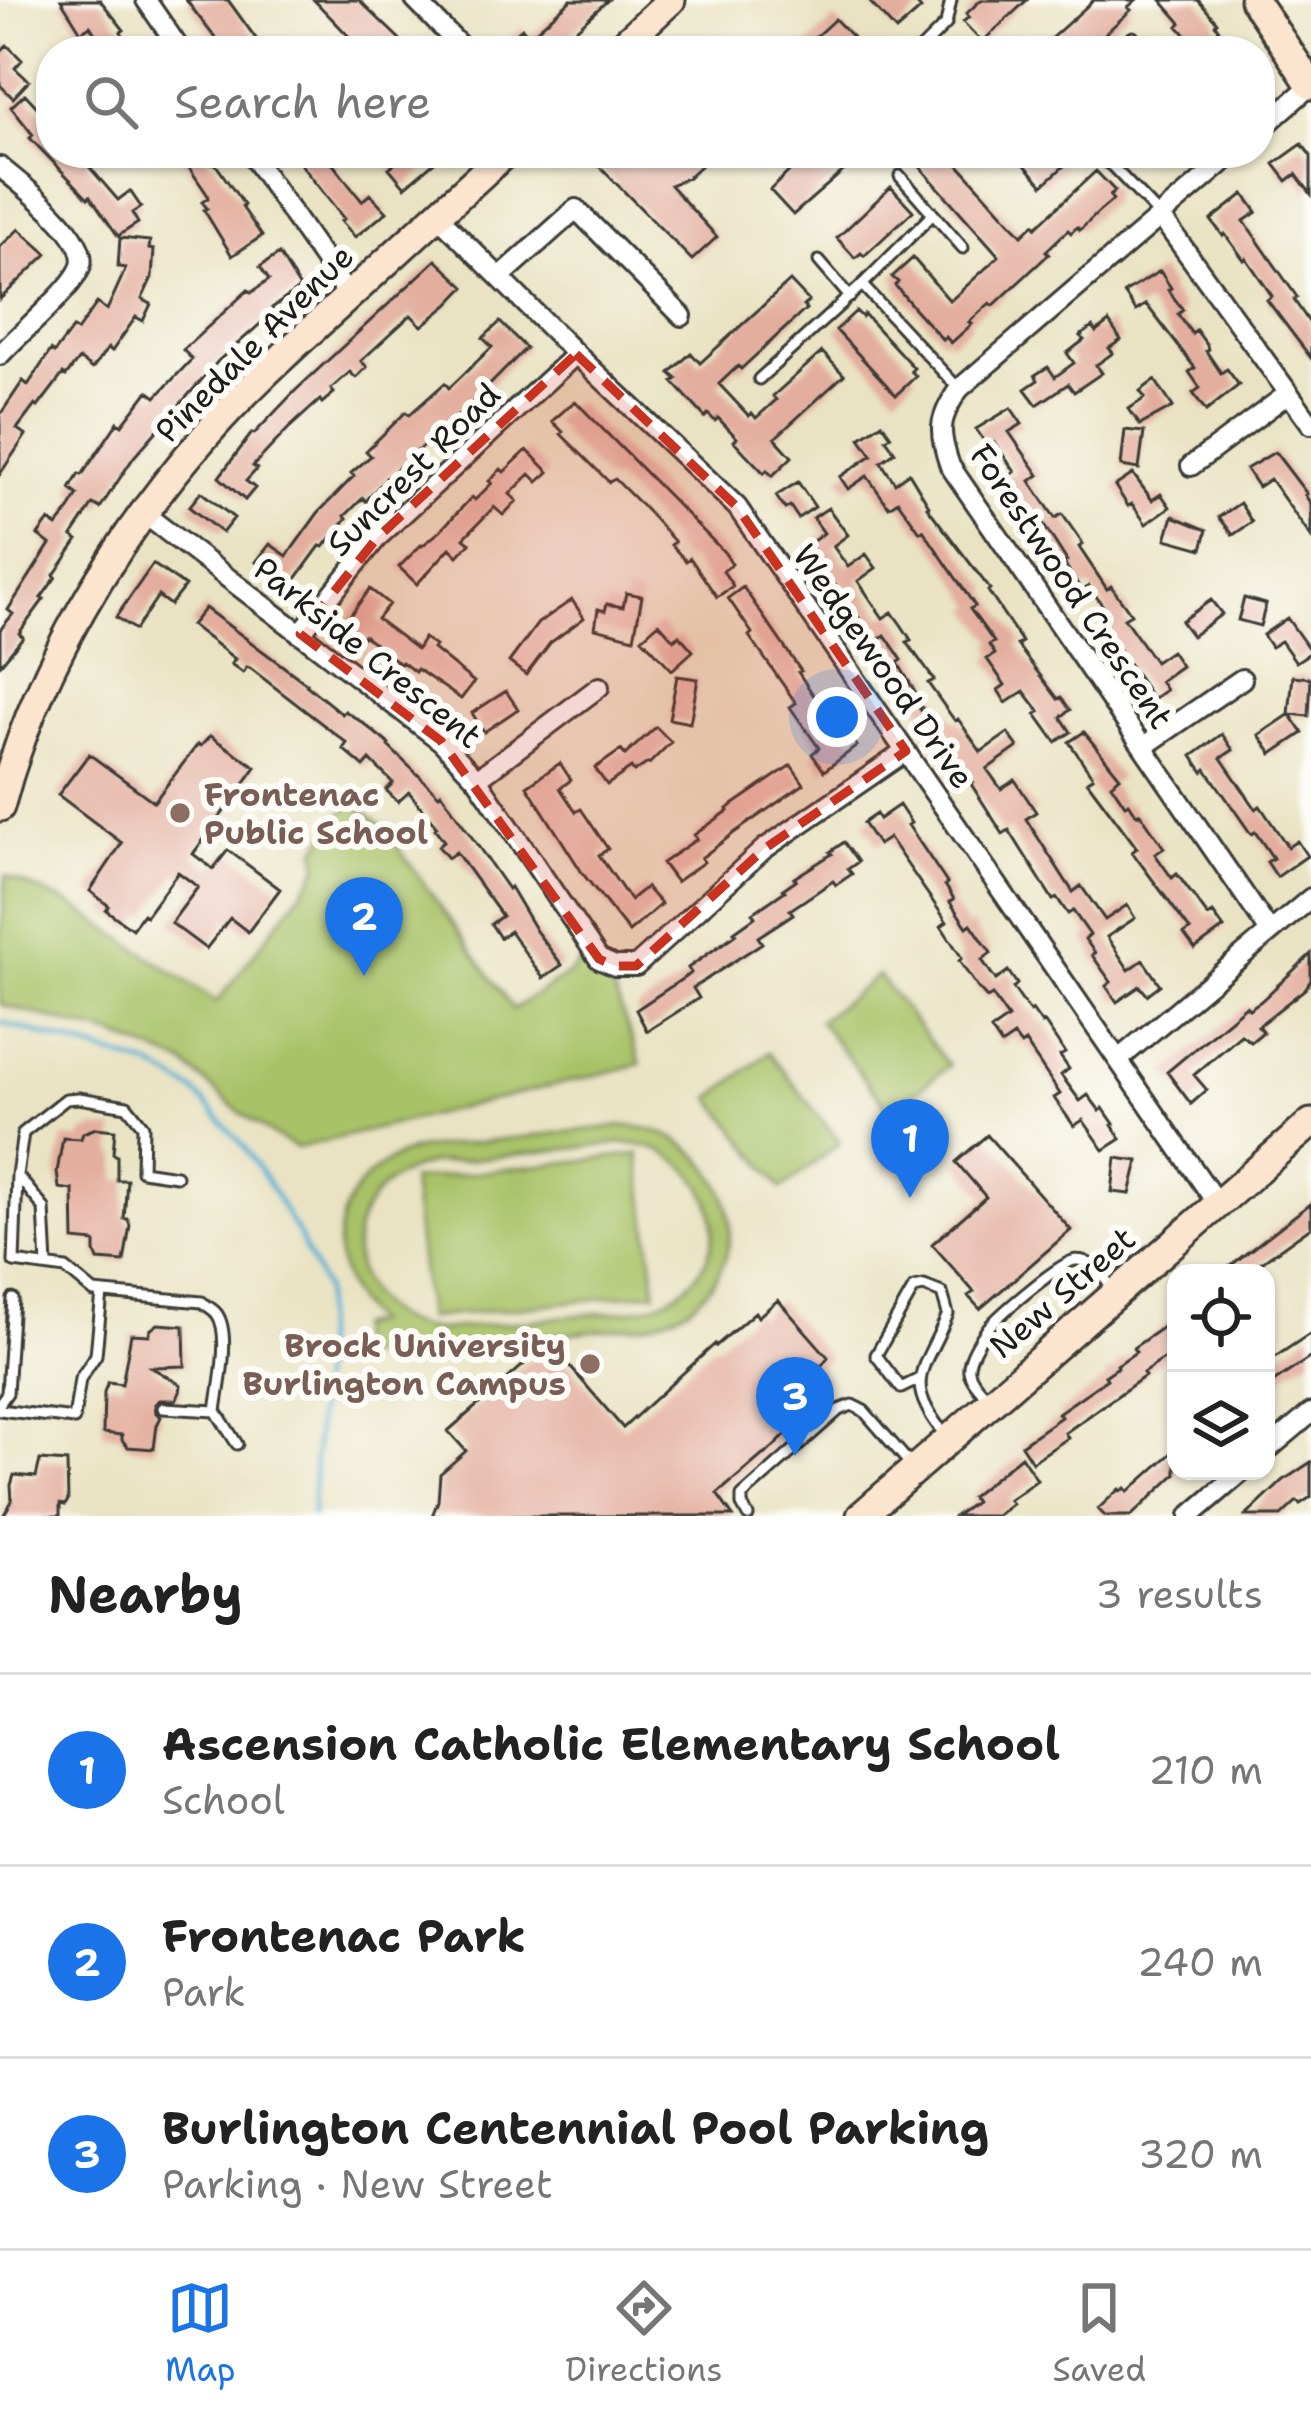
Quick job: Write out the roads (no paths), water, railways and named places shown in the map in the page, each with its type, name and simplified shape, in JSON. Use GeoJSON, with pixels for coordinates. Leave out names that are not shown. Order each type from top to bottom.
{"type":"FeatureCollection","features":[{"type":"Feature","properties":{"kind":"street"},"geometry":{"type":"LineString","coordinates":[[146,0],[171,36]]}},
{"type":"Feature","properties":{"kind":"street"},"geometry":{"type":"LineString","coordinates":[[415,0],[450,36]]}},
{"type":"Feature","properties":{"kind":"street"},"geometry":{"type":"LineString","coordinates":[[632,36],[671,0]]}},
{"type":"Feature","properties":{"kind":"street"},"geometry":{"type":"LineString","coordinates":[[1255,0],[1311,85],[1275,117]]}},
{"type":"Feature","properties":{"kind":"street"},"geometry":{"type":"LineString","coordinates":[[0,167],[73,234],[82,257],[76,276],[0,356]]}},
{"type":"Feature","properties":{"kind":"street"},"geometry":{"type":"LineString","coordinates":[[260,168],[349,296]]}},
{"type":"Feature","properties":{"kind":"street","name":"Pinedale Avenue"},"geometry":{"type":"LineString","coordinates":[[0,807],[55,662],[106,568],[143,513],[236,403],[489,168]]}},
{"type":"Feature","properties":{"kind":"street"},"geometry":{"type":"LineString","coordinates":[[959,389],[1217,168]]}},
{"type":"Feature","properties":{"kind":"street"},"geometry":{"type":"LineString","coordinates":[[500,277],[583,202],[682,316]]}},
{"type":"Feature","properties":{"kind":"street","name":"Wedgewood Drive"},"geometry":{"type":"LineString","coordinates":[[437,215],[737,507],[1218,1204]]}},
{"type":"Feature","properties":{"kind":"street"},"geometry":{"type":"LineString","coordinates":[[1161,217],[1311,424]]}},
{"type":"Feature","properties":{"kind":"street","name":"Suncrest Road"},"geometry":{"type":"LineString","coordinates":[[300,634],[377,538],[576,354]]}},
{"type":"Feature","properties":{"kind":"street","name":"Forestwood Crescent"},"geometry":{"type":"LineString","coordinates":[[959,389],[942,412],[942,443],[950,466],[1270,932]]}},
{"type":"Feature","properties":{"kind":"street"},"geometry":{"type":"LineString","coordinates":[[1191,466],[1289,393]]}},
{"type":"Feature","properties":{"kind":"street","name":"Parkside Crescent"},"geometry":{"type":"LineString","coordinates":[[143,513],[441,740],[476,779],[599,959],[616,966],[636,967],[764,849],[906,751]]}},
{"type":"Feature","properties":{"kind":"street"},"geometry":{"type":"LineString","coordinates":[[1144,746],[1242,679]]}},
{"type":"Feature","properties":{"kind":"street"},"geometry":{"type":"LineString","coordinates":[[476,779],[599,687]]}},
{"type":"Feature","properties":{"kind":"street"},"geometry":{"type":"LineString","coordinates":[[1119,1059],[1311,898]]}},
{"type":"Feature","properties":{"kind":"street","name":"New Street"},"geometry":{"type":"LineString","coordinates":[[861,1516],[1311,1123]]}},
{"type":"Feature","properties":{"kind":"street"},"geometry":{"type":"LineString","coordinates":[[1275,1443],[1311,1413]]}},
{"type":"Feature","properties":{"kind":"street"},"geometry":{"type":"LineString","coordinates":[[1190,1516],[1232,1480]]}},
{"type":"Feature","properties":{"kind":"lane"},"geometry":{"type":"LineString","coordinates":[[933,36],[946,23],[949,1]]}},
{"type":"Feature","properties":{"kind":"lane"},"geometry":{"type":"LineString","coordinates":[[1114,168],[1161,217]]}},
{"type":"Feature","properties":{"kind":"lane"},"geometry":{"type":"LineString","coordinates":[[900,176],[963,248]]}},
{"type":"Feature","properties":{"kind":"lane"},"geometry":{"type":"LineString","coordinates":[[759,380],[932,215]]}},
{"type":"Feature","properties":{"kind":"lane"},"geometry":{"type":"LineString","coordinates":[[819,261],[850,297]]}},
{"type":"Feature","properties":{"kind":"lane"},"geometry":{"type":"LineString","coordinates":[[862,285],[959,389]]}},
{"type":"Feature","properties":{"kind":"lane"},"geometry":{"type":"LineString","coordinates":[[176,1176],[142,1171],[143,1126],[127,1106],[66,1099],[23,1133],[14,1262],[66,1269],[94,1292],[202,1302],[214,1311],[224,1344],[216,1411],[237,1444]]}},
{"type":"Feature","properties":{"kind":"lane"},"geometry":{"type":"LineString","coordinates":[[17,1175],[44,1208],[46,1266]]}},
{"type":"Feature","properties":{"kind":"lane"},"geometry":{"type":"LineString","coordinates":[[991,1402],[970,1376],[969,1364],[987,1329],[1063,1262],[1080,1259],[1092,1265],[1117,1292]]}},
{"type":"Feature","properties":{"kind":"lane"},"geometry":{"type":"LineString","coordinates":[[919,1378],[901,1388],[876,1355],[914,1288],[924,1286],[942,1293],[948,1314],[919,1378],[920,1399],[948,1439]]}},
{"type":"Feature","properties":{"kind":"lane"},"geometry":{"type":"LineString","coordinates":[[13,1299],[2,1399],[74,1419],[80,1379],[96,1355],[102,1293]]}},
{"type":"Feature","properties":{"kind":"lane"},"geometry":{"type":"LineString","coordinates":[[748,1516],[742,1496],[838,1410],[852,1405],[864,1411],[914,1469]]}},
{"type":"Feature","properties":{"kind":"lane"},"geometry":{"type":"LineString","coordinates":[[164,1408],[216,1411]]}},
{"type":"Feature","properties":{"kind":"waterway"},"geometry":{"type":"LineString","coordinates":[[0,1022],[153,1067],[194,1091],[243,1145],[270,1186],[324,1289],[312,1516]]}},
{"type":"Feature","properties":{"kind":"place","name":"Frontenac Public School"},"geometry":{"type":"Point","coordinates":[180,813]}},
{"type":"Feature","properties":{"kind":"place","name":"Frontenac Park"},"geometry":{"type":"Point","coordinates":[364,976]}},
{"type":"Feature","properties":{"kind":"place","name":"Ascension Catholic Elementary School"},"geometry":{"type":"Point","coordinates":[910,1198]}},
{"type":"Feature","properties":{"kind":"place","name":"Brock University Burlington Campus"},"geometry":{"type":"Point","coordinates":[590,1364]}},
{"type":"Feature","properties":{"kind":"place","name":"Burlington Centennial Pool Parking"},"geometry":{"type":"Point","coordinates":[795,1456]}}]}
